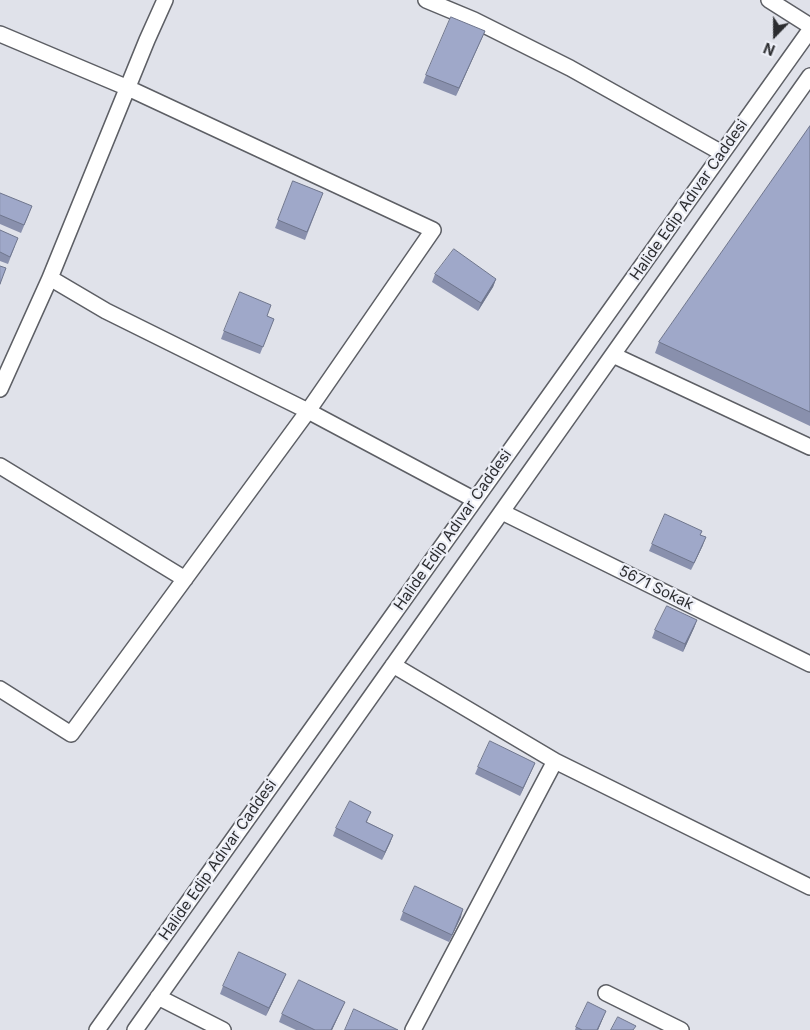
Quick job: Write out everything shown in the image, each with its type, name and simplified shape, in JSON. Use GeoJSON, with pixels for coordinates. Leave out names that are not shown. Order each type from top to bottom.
{"type":"FeatureCollection","features":[{"type":"Feature","properties":{"kind":"street"},"geometry":{"type":"LineString","coordinates":[[0,389],[50,278],[165,0]]}},
{"type":"Feature","properties":{"kind":"street"},"geometry":{"type":"LineString","coordinates":[[426,0],[474,20],[570,68],[722,153]]}},
{"type":"Feature","properties":{"kind":"street"},"geometry":{"type":"LineString","coordinates":[[769,0],[810,26]]}},
{"type":"Feature","properties":{"kind":"street","name":"Halide Edip Adıvar Caddesi"},"geometry":{"type":"LineString","coordinates":[[97,1030],[810,30]]}},
{"type":"Feature","properties":{"kind":"street"},"geometry":{"type":"LineString","coordinates":[[0,34],[128,88],[433,230],[308,411],[71,734],[0,689]]}},
{"type":"Feature","properties":{"kind":"street","name":"Halide Edip Adıvar Caddesi"},"geometry":{"type":"LineString","coordinates":[[135,1030],[810,76]]}},
{"type":"Feature","properties":{"kind":"street"},"geometry":{"type":"LineString","coordinates":[[50,278],[106,311],[308,411],[475,500]]}},
{"type":"Feature","properties":{"kind":"street"},"geometry":{"type":"LineString","coordinates":[[613,355],[810,447]]}},
{"type":"Feature","properties":{"kind":"street"},"geometry":{"type":"LineString","coordinates":[[0,466],[184,579]]}},
{"type":"Feature","properties":{"kind":"street","name":"5671 Sokak"},"geometry":{"type":"LineString","coordinates":[[502,512],[810,664]]}},
{"type":"Feature","properties":{"kind":"street"},"geometry":{"type":"LineString","coordinates":[[393,665],[555,761],[810,887]]}},
{"type":"Feature","properties":{"kind":"street"},"geometry":{"type":"LineString","coordinates":[[414,1030],[555,761]]}},
{"type":"Feature","properties":{"kind":"street"},"geometry":{"type":"LineString","coordinates":[[606,993],[680,1030]]}},
{"type":"Feature","properties":{"kind":"street"},"geometry":{"type":"LineString","coordinates":[[158,997],[223,1030]]}},
{"type":"Feature","properties":{"kind":"building"},"geometry":{"type":"Polygon","coordinates":[[[451,17],[485,31],[459,88],[426,75],[451,17]]]}},
{"type":"Feature","properties":{"kind":"building"},"geometry":{"type":"Polygon","coordinates":[[[810,126],[810,412],[659,342],[810,126]]]}},
{"type":"Feature","properties":{"kind":"building"},"geometry":{"type":"Polygon","coordinates":[[[293,181],[323,193],[307,232],[278,220],[293,181]]]}},
{"type":"Feature","properties":{"kind":"building"},"geometry":{"type":"Polygon","coordinates":[[[0,193],[32,206],[24,225],[0,215],[0,193]]]}},
{"type":"Feature","properties":{"kind":"building"},"geometry":{"type":"Polygon","coordinates":[[[0,230],[18,238],[10,257],[0,252],[0,230]]]}},
{"type":"Feature","properties":{"kind":"building"},"geometry":{"type":"Polygon","coordinates":[[[454,249],[496,279],[481,303],[435,274],[454,249]]]}},
{"type":"Feature","properties":{"kind":"building"},"geometry":{"type":"Polygon","coordinates":[[[0,266],[6,268],[0,284],[0,266]]]}},
{"type":"Feature","properties":{"kind":"building"},"geometry":{"type":"Polygon","coordinates":[[[240,292],[271,305],[267,316],[274,319],[263,347],[224,331],[240,292]]]}},
{"type":"Feature","properties":{"kind":"building"},"geometry":{"type":"Polygon","coordinates":[[[665,514],[702,531],[700,535],[706,537],[694,563],[652,544],[665,514]]]}},
{"type":"Feature","properties":{"kind":"building"},"geometry":{"type":"Polygon","coordinates":[[[667,606],[697,620],[685,644],[655,630],[667,606]]]}},
{"type":"Feature","properties":{"kind":"building"},"geometry":{"type":"Polygon","coordinates":[[[490,741],[535,763],[523,788],[478,767],[490,741]]]}},
{"type":"Feature","properties":{"kind":"building"},"geometry":{"type":"Polygon","coordinates":[[[350,801],[371,812],[366,822],[393,835],[385,852],[336,828],[350,801]]]}},
{"type":"Feature","properties":{"kind":"building"},"geometry":{"type":"Polygon","coordinates":[[[415,886],[463,909],[452,935],[403,912],[415,886]]]}},
{"type":"Feature","properties":{"kind":"building"},"geometry":{"type":"Polygon","coordinates":[[[239,952],[286,974],[269,1008],[223,986],[239,952]]]}},
{"type":"Feature","properties":{"kind":"building"},"geometry":{"type":"Polygon","coordinates":[[[299,980],[345,1002],[331,1030],[315,1030],[282,1014],[299,980]]]}},
{"type":"Feature","properties":{"kind":"building"},"geometry":{"type":"Polygon","coordinates":[[[588,1002],[606,1011],[597,1030],[582,1030],[576,1027],[588,1002]]]}},
{"type":"Feature","properties":{"kind":"building"},"geometry":{"type":"Polygon","coordinates":[[[354,1009],[398,1030],[345,1030],[354,1009]]]}},
{"type":"Feature","properties":{"kind":"building"},"geometry":{"type":"Polygon","coordinates":[[[618,1017],[636,1026],[633,1030],[611,1030],[618,1017]]]}}]}
